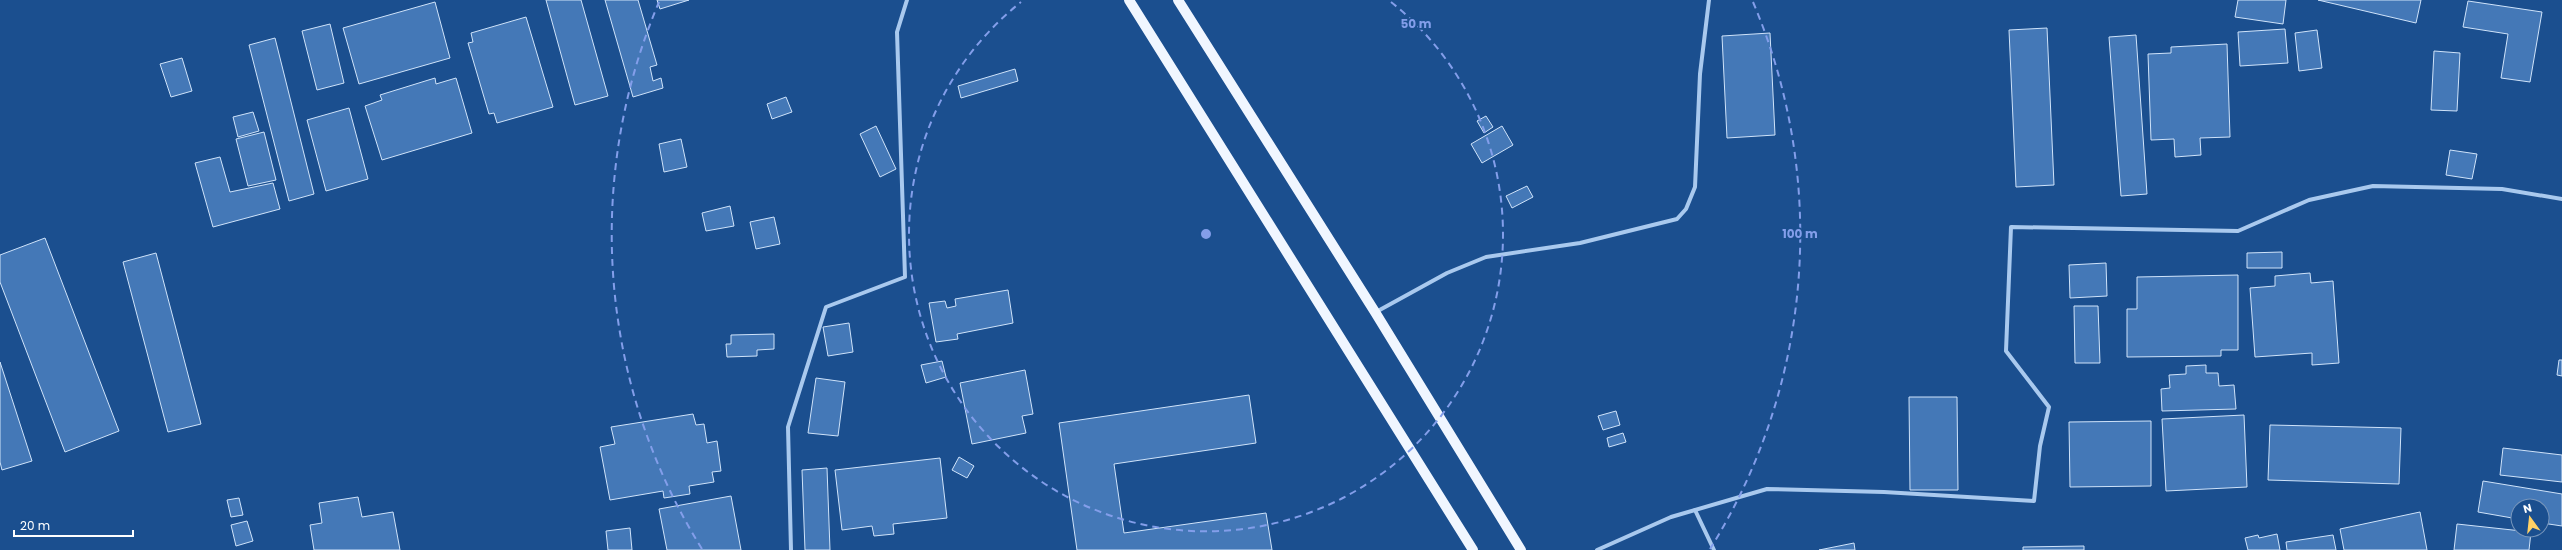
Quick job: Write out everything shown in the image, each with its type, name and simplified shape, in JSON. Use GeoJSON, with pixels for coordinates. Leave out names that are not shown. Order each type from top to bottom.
{"type":"FeatureCollection","features":[{"type":"Feature","properties":{"kind":"main road"},"geometry":{"type":"LineString","coordinates":[[1129,0],[1473,550]]}},
{"type":"Feature","properties":{"kind":"main road"},"geometry":{"type":"LineString","coordinates":[[1178,0],[1375,312],[1521,550]]}},
{"type":"Feature","properties":{"kind":"street"},"geometry":{"type":"LineString","coordinates":[[791,550],[788,427],[826,307],[905,277],[897,32],[907,0]]}},
{"type":"Feature","properties":{"kind":"street"},"geometry":{"type":"LineString","coordinates":[[1375,312],[1447,273],[1486,257],[1580,243],[1677,219],[1686,209],[1695,188],[1700,74],[1709,0]]}},
{"type":"Feature","properties":{"kind":"street"},"geometry":{"type":"LineString","coordinates":[[1597,550],[1671,517],[1767,489],[1884,492],[2034,501],[2040,446],[2049,407],[2006,351],[2011,227],[2238,231],[2309,200],[2373,186],[2502,189],[2562,198]]}},
{"type":"Feature","properties":{"kind":"street"},"geometry":{"type":"LineString","coordinates":[[1695,510],[1714,550]]}},
{"type":"Feature","properties":{"kind":"building"},"geometry":{"type":"Polygon","coordinates":[[[546,0],[581,0],[608,96],[575,105],[546,0]]]}},
{"type":"Feature","properties":{"kind":"building"},"geometry":{"type":"Polygon","coordinates":[[[605,0],[638,0],[657,65],[650,67],[653,81],[661,78],[663,88],[633,97],[605,0]]]}},
{"type":"Feature","properties":{"kind":"building"},"geometry":{"type":"Polygon","coordinates":[[[657,0],[689,0],[660,9],[657,0]]]}},
{"type":"Feature","properties":{"kind":"building"},"geometry":{"type":"Polygon","coordinates":[[[2238,0],[2286,0],[2283,24],[2235,17],[2238,0]]]}},
{"type":"Feature","properties":{"kind":"building"},"geometry":{"type":"Polygon","coordinates":[[[2318,0],[2421,0],[2416,23],[2318,0]]]}},
{"type":"Feature","properties":{"kind":"building"},"geometry":{"type":"Polygon","coordinates":[[[2468,1],[2542,12],[2530,82],[2501,78],[2508,34],[2463,27],[2468,1]]]}},
{"type":"Feature","properties":{"kind":"building"},"geometry":{"type":"Polygon","coordinates":[[[435,2],[450,58],[359,84],[343,28],[435,2]]]}},
{"type":"Feature","properties":{"kind":"building"},"geometry":{"type":"Polygon","coordinates":[[[526,17],[553,107],[497,123],[494,113],[489,114],[468,43],[473,42],[471,33],[526,17]]]}},
{"type":"Feature","properties":{"kind":"building"},"geometry":{"type":"Polygon","coordinates":[[[330,24],[344,83],[317,90],[302,31],[330,24]]]}},
{"type":"Feature","properties":{"kind":"building"},"geometry":{"type":"Polygon","coordinates":[[[2047,28],[2054,185],[2016,187],[2009,30],[2047,28]]]}},
{"type":"Feature","properties":{"kind":"building"},"geometry":{"type":"Polygon","coordinates":[[[2285,29],[2288,63],[2240,66],[2238,32],[2285,29]]]}},
{"type":"Feature","properties":{"kind":"building"},"geometry":{"type":"Polygon","coordinates":[[[2317,30],[2322,68],[2299,71],[2295,33],[2317,30]]]}},
{"type":"Feature","properties":{"kind":"building"},"geometry":{"type":"Polygon","coordinates":[[[1770,33],[1775,135],[1727,138],[1722,36],[1770,33]]]}},
{"type":"Feature","properties":{"kind":"building"},"geometry":{"type":"Polygon","coordinates":[[[2136,35],[2147,194],[2121,196],[2109,37],[2136,35]]]}},
{"type":"Feature","properties":{"kind":"building"},"geometry":{"type":"Polygon","coordinates":[[[275,38],[314,194],[289,201],[249,45],[275,38]]]}},
{"type":"Feature","properties":{"kind":"building"},"geometry":{"type":"Polygon","coordinates":[[[2227,44],[2230,137],[2200,138],[2201,155],[2175,157],[2174,139],[2151,140],[2148,54],[2171,53],[2171,47],[2227,44]]]}},
{"type":"Feature","properties":{"kind":"building"},"geometry":{"type":"Polygon","coordinates":[[[2434,51],[2460,53],[2457,111],[2431,110],[2434,51]]]}},
{"type":"Feature","properties":{"kind":"building"},"geometry":{"type":"Polygon","coordinates":[[[182,58],[192,91],[171,97],[160,64],[182,58]]]}},
{"type":"Feature","properties":{"kind":"building"},"geometry":{"type":"Polygon","coordinates":[[[1015,69],[1018,81],[961,98],[958,86],[1015,69]]]}},
{"type":"Feature","properties":{"kind":"building"},"geometry":{"type":"Polygon","coordinates":[[[435,78],[436,84],[456,78],[472,133],[382,160],[365,106],[382,100],[380,95],[435,78]]]}},
{"type":"Feature","properties":{"kind":"building"},"geometry":{"type":"Polygon","coordinates":[[[786,97],[792,112],[772,119],[767,104],[786,97]]]}},
{"type":"Feature","properties":{"kind":"building"},"geometry":{"type":"Polygon","coordinates":[[[349,108],[368,179],[326,191],[307,120],[349,108]]]}},
{"type":"Feature","properties":{"kind":"building"},"geometry":{"type":"Polygon","coordinates":[[[253,112],[259,131],[238,137],[233,117],[253,112]]]}},
{"type":"Feature","properties":{"kind":"building"},"geometry":{"type":"Polygon","coordinates":[[[1486,116],[1493,127],[1484,133],[1477,121],[1486,116]]]}},
{"type":"Feature","properties":{"kind":"building"},"geometry":{"type":"Polygon","coordinates":[[[876,126],[896,169],[880,177],[860,134],[876,126]]]}},
{"type":"Feature","properties":{"kind":"building"},"geometry":{"type":"Polygon","coordinates":[[[1502,126],[1513,145],[1482,163],[1471,144],[1502,126]]]}},
{"type":"Feature","properties":{"kind":"building"},"geometry":{"type":"Polygon","coordinates":[[[264,132],[276,180],[248,186],[236,139],[264,132]]]}},
{"type":"Feature","properties":{"kind":"building"},"geometry":{"type":"Polygon","coordinates":[[[681,139],[687,167],[664,172],[659,144],[681,139]]]}},
{"type":"Feature","properties":{"kind":"building"},"geometry":{"type":"Polygon","coordinates":[[[2450,150],[2477,154],[2472,179],[2446,175],[2450,150]]]}},
{"type":"Feature","properties":{"kind":"building"},"geometry":{"type":"Polygon","coordinates":[[[220,157],[230,192],[273,183],[280,209],[213,227],[195,163],[220,157]]]}},
{"type":"Feature","properties":{"kind":"building"},"geometry":{"type":"Polygon","coordinates":[[[1527,186],[1533,197],[1512,208],[1506,196],[1527,186]]]}},
{"type":"Feature","properties":{"kind":"building"},"geometry":{"type":"Polygon","coordinates":[[[730,206],[734,226],[706,231],[702,213],[730,206]]]}},
{"type":"Feature","properties":{"kind":"building"},"geometry":{"type":"Polygon","coordinates":[[[774,217],[780,244],[756,249],[750,222],[774,217]]]}},
{"type":"Feature","properties":{"kind":"building"},"geometry":{"type":"Polygon","coordinates":[[[45,238],[119,431],[65,452],[0,282],[0,255],[45,238]]]}},
{"type":"Feature","properties":{"kind":"building"},"geometry":{"type":"Polygon","coordinates":[[[2282,252],[2282,268],[2247,268],[2247,253],[2282,252]]]}},
{"type":"Feature","properties":{"kind":"building"},"geometry":{"type":"Polygon","coordinates":[[[156,253],[201,424],[168,432],[123,262],[156,253]]]}},
{"type":"Feature","properties":{"kind":"building"},"geometry":{"type":"Polygon","coordinates":[[[2106,263],[2107,296],[2070,298],[2069,265],[2106,263]]]}},
{"type":"Feature","properties":{"kind":"building"},"geometry":{"type":"Polygon","coordinates":[[[2310,273],[2311,283],[2333,281],[2339,363],[2312,365],[2312,353],[2255,357],[2250,288],[2275,286],[2275,276],[2310,273]]]}},
{"type":"Feature","properties":{"kind":"building"},"geometry":{"type":"Polygon","coordinates":[[[2238,275],[2238,350],[2221,350],[2221,356],[2127,357],[2127,309],[2137,309],[2137,277],[2238,275]]]}},
{"type":"Feature","properties":{"kind":"building"},"geometry":{"type":"Polygon","coordinates":[[[1008,290],[1013,323],[957,334],[958,339],[936,342],[929,303],[945,301],[947,308],[956,306],[955,299],[1008,290]]]}},
{"type":"Feature","properties":{"kind":"building"},"geometry":{"type":"Polygon","coordinates":[[[2074,306],[2098,306],[2100,363],[2075,363],[2074,306]]]}},
{"type":"Feature","properties":{"kind":"building"},"geometry":{"type":"Polygon","coordinates":[[[849,323],[853,352],[828,356],[823,327],[849,323]]]}},
{"type":"Feature","properties":{"kind":"building"},"geometry":{"type":"Polygon","coordinates":[[[774,334],[774,349],[757,350],[757,356],[727,357],[726,344],[731,344],[731,335],[774,334]]]}},
{"type":"Feature","properties":{"kind":"building"},"geometry":{"type":"Polygon","coordinates":[[[2559,360],[2562,360],[2562,376],[2557,375],[2559,360]]]}},
{"type":"Feature","properties":{"kind":"building"},"geometry":{"type":"Polygon","coordinates":[[[942,361],[946,377],[926,383],[921,365],[942,361]]]}},
{"type":"Feature","properties":{"kind":"building"},"geometry":{"type":"Polygon","coordinates":[[[0,362],[32,461],[2,470],[0,462],[0,362]]]}},
{"type":"Feature","properties":{"kind":"building"},"geometry":{"type":"Polygon","coordinates":[[[2206,365],[2206,373],[2218,373],[2219,386],[2234,385],[2236,409],[2162,411],[2161,389],[2170,388],[2169,375],[2186,374],[2186,366],[2206,365]]]}},
{"type":"Feature","properties":{"kind":"building"},"geometry":{"type":"Polygon","coordinates":[[[1025,370],[1033,414],[1022,416],[1026,433],[972,444],[960,383],[1025,370]]]}},
{"type":"Feature","properties":{"kind":"building"},"geometry":{"type":"Polygon","coordinates":[[[816,378],[845,382],[838,436],[808,433],[816,378]]]}},
{"type":"Feature","properties":{"kind":"building"},"geometry":{"type":"Polygon","coordinates":[[[1249,395],[1256,443],[1114,464],[1124,533],[1266,513],[1272,550],[1077,550],[1059,423],[1249,395]]]}},
{"type":"Feature","properties":{"kind":"building"},"geometry":{"type":"Polygon","coordinates":[[[1909,397],[1957,397],[1958,490],[1910,490],[1909,397]]]}},
{"type":"Feature","properties":{"kind":"building"},"geometry":{"type":"Polygon","coordinates":[[[1616,411],[1620,425],[1603,430],[1598,416],[1616,411]]]}},
{"type":"Feature","properties":{"kind":"building"},"geometry":{"type":"Polygon","coordinates":[[[693,414],[696,425],[704,424],[707,443],[717,441],[721,471],[712,472],[714,482],[689,486],[690,494],[664,498],[663,491],[610,500],[600,447],[615,444],[611,427],[693,414]]]}},
{"type":"Feature","properties":{"kind":"building"},"geometry":{"type":"Polygon","coordinates":[[[2244,415],[2247,487],[2166,491],[2162,419],[2244,415]]]}},
{"type":"Feature","properties":{"kind":"building"},"geometry":{"type":"Polygon","coordinates":[[[2151,421],[2151,486],[2070,487],[2069,422],[2151,421]]]}},
{"type":"Feature","properties":{"kind":"building"},"geometry":{"type":"Polygon","coordinates":[[[2270,425],[2401,428],[2399,484],[2268,480],[2270,425]]]}},
{"type":"Feature","properties":{"kind":"building"},"geometry":{"type":"Polygon","coordinates":[[[1623,433],[1626,442],[1609,447],[1607,438],[1623,433]]]}},
{"type":"Feature","properties":{"kind":"building"},"geometry":{"type":"Polygon","coordinates":[[[2503,448],[2562,455],[2562,482],[2500,475],[2503,448]]]}},
{"type":"Feature","properties":{"kind":"building"},"geometry":{"type":"Polygon","coordinates":[[[959,457],[974,466],[967,478],[952,470],[959,457]]]}},
{"type":"Feature","properties":{"kind":"building"},"geometry":{"type":"Polygon","coordinates":[[[940,458],[947,518],[893,524],[894,534],[874,536],[872,526],[842,530],[835,470],[940,458]]]}},
{"type":"Feature","properties":{"kind":"building"},"geometry":{"type":"Polygon","coordinates":[[[827,468],[830,550],[805,550],[802,470],[827,468]]]}},
{"type":"Feature","properties":{"kind":"building"},"geometry":{"type":"Polygon","coordinates":[[[2483,481],[2562,494],[2562,526],[2550,524],[2550,498],[2510,498],[2510,518],[2478,512],[2483,481]]]}},
{"type":"Feature","properties":{"kind":"building"},"geometry":{"type":"Polygon","coordinates":[[[731,496],[741,550],[667,550],[659,509],[731,496]]]}},
{"type":"Feature","properties":{"kind":"building"},"geometry":{"type":"Polygon","coordinates":[[[358,497],[362,517],[393,512],[400,550],[314,550],[310,525],[322,523],[319,503],[358,497]]]}},
{"type":"Feature","properties":{"kind":"building"},"geometry":{"type":"Polygon","coordinates":[[[239,498],[243,515],[231,517],[227,500],[239,498]]]}},
{"type":"Feature","properties":{"kind":"building"},"geometry":{"type":"Polygon","coordinates":[[[2420,512],[2427,550],[2344,550],[2340,529],[2420,512]]]}},
{"type":"Feature","properties":{"kind":"building"},"geometry":{"type":"Polygon","coordinates":[[[247,521],[253,541],[236,546],[231,525],[247,521]]]}},
{"type":"Feature","properties":{"kind":"building"},"geometry":{"type":"Polygon","coordinates":[[[2457,524],[2510,530],[2510,538],[2530,538],[2529,550],[2454,550],[2457,524]]]}},
{"type":"Feature","properties":{"kind":"building"},"geometry":{"type":"Polygon","coordinates":[[[630,528],[632,550],[608,550],[606,531],[630,528]]]}},
{"type":"Feature","properties":{"kind":"building"},"geometry":{"type":"Polygon","coordinates":[[[2277,534],[2280,550],[2248,550],[2245,538],[2258,535],[2259,538],[2277,534]]]}},
{"type":"Feature","properties":{"kind":"building"},"geometry":{"type":"Polygon","coordinates":[[[2333,535],[2336,550],[2287,550],[2286,542],[2333,535]]]}},
{"type":"Feature","properties":{"kind":"building"},"geometry":{"type":"Polygon","coordinates":[[[1854,543],[1855,550],[1819,550],[1854,543]]]}},
{"type":"Feature","properties":{"kind":"building"},"geometry":{"type":"Polygon","coordinates":[[[2084,546],[2084,550],[2023,550],[2023,547],[2084,546]]]}}]}
